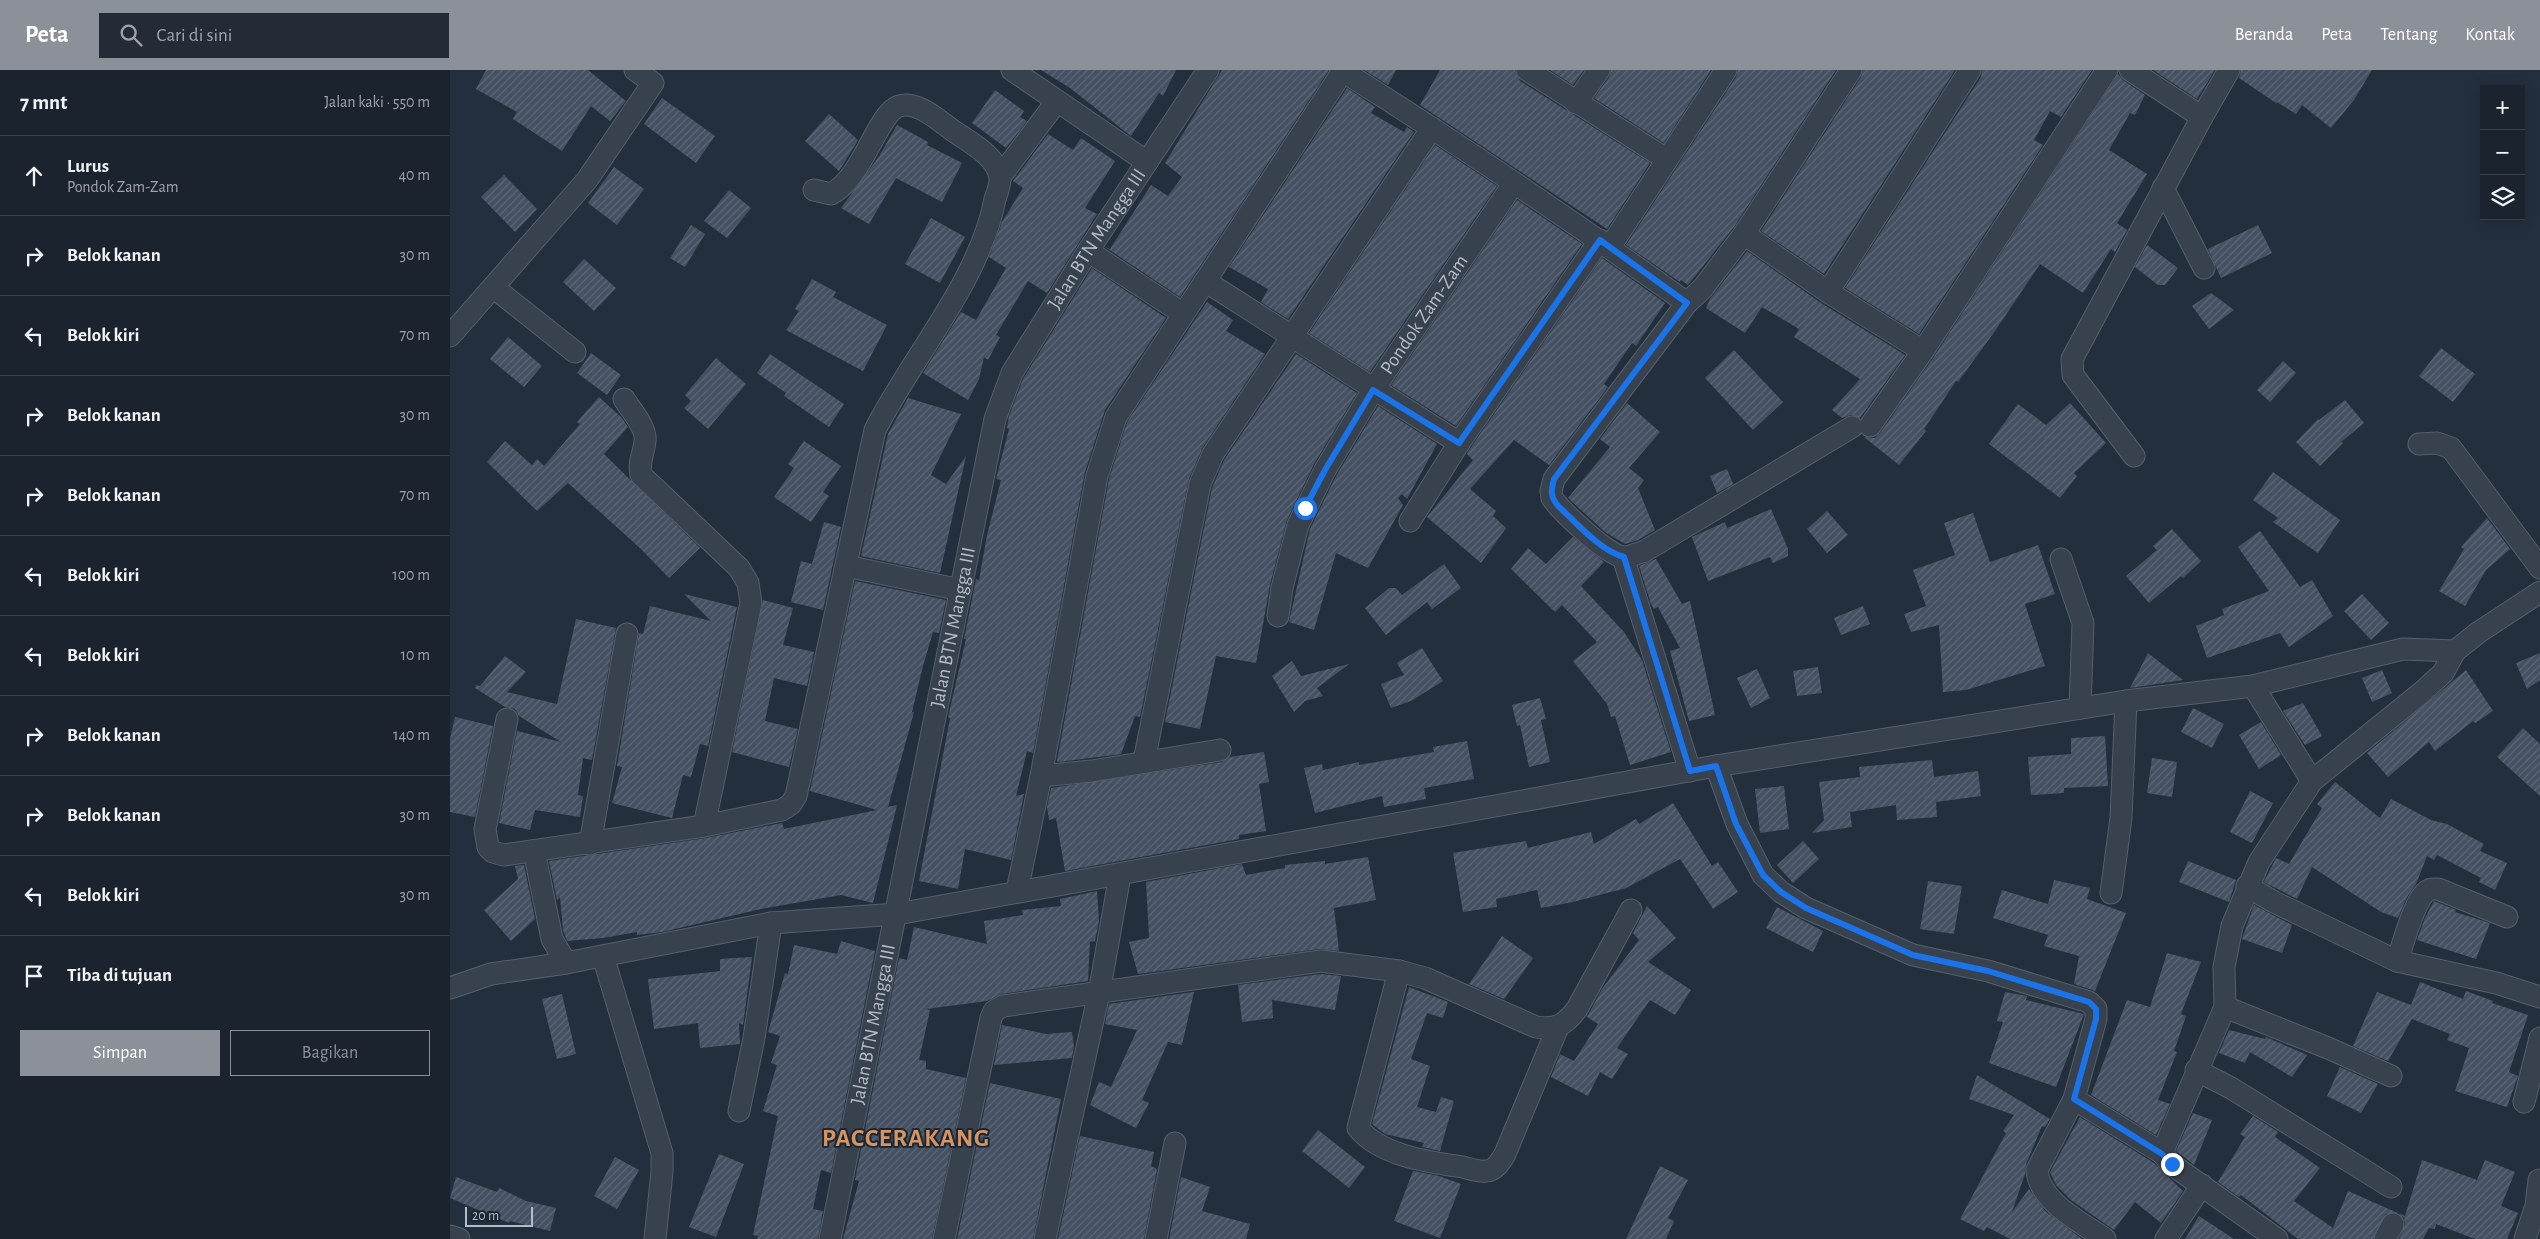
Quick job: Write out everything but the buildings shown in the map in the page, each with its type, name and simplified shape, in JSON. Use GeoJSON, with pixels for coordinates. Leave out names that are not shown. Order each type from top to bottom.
{"type":"FeatureCollection","features":[{"type":"Feature","properties":{"kind":"street"},"geometry":{"type":"LineString","coordinates":[[450,336],[587,180],[653,83],[635,70]]}},
{"type":"Feature","properties":{"kind":"street"},"geometry":{"type":"LineString","coordinates":[[1012,70],[1147,162]]}},
{"type":"Feature","properties":{"kind":"street"},"geometry":{"type":"LineString","coordinates":[[1017,891],[1041,776],[1098,476],[1106,443],[1116,417],[1342,70],[1605,244],[1687,303]]}},
{"type":"Feature","properties":{"kind":"street"},"geometry":{"type":"LineString","coordinates":[[1527,70],[1576,103],[1666,158]]}},
{"type":"Feature","properties":{"kind":"street"},"geometry":{"type":"LineString","coordinates":[[1576,103],[1599,70]]}},
{"type":"Feature","properties":{"kind":"street"},"geometry":{"type":"LineString","coordinates":[[1410,521],[1459,443],[1605,244],[1726,70]]}},
{"type":"Feature","properties":{"kind":"street"},"geometry":{"type":"LineString","coordinates":[[1851,70],[1744,234],[1703,288],[1687,303],[1554,479],[1551,491],[1552,498],[1558,506],[1614,554],[1624,557],[1643,552],[1861,427],[1923,351],[2107,70]]}},
{"type":"Feature","properties":{"kind":"street"},"geometry":{"type":"LineString","coordinates":[[1828,292],[1970,70]]}},
{"type":"Feature","properties":{"kind":"street"},"geometry":{"type":"LineString","coordinates":[[2130,70],[2202,117]]}},
{"type":"Feature","properties":{"kind":"street"},"geometry":{"type":"LineString","coordinates":[[2134,456],[2073,375],[2072,359],[2202,117],[2230,70]]}},
{"type":"Feature","properties":{"kind":"street","name":"Jalan BTN Mangga III"},"geometry":{"type":"LineString","coordinates":[[830,1239],[897,914],[995,419],[1012,373],[1204,71]]}},
{"type":"Feature","properties":{"kind":"street"},"geometry":{"type":"LineString","coordinates":[[507,719],[485,829],[488,847],[493,852],[504,855],[704,826],[782,810],[791,804],[796,796],[874,430],[893,393],[918,358],[952,301],[985,237],[993,212],[1000,177],[1057,101]]}},
{"type":"Feature","properties":{"kind":"street"},"geometry":{"type":"LineString","coordinates":[[814,190],[831,194],[843,188],[857,170],[888,115],[897,106],[907,105],[922,109],[979,149],[992,161],[1000,177]]}},
{"type":"Feature","properties":{"kind":"street"},"geometry":{"type":"LineString","coordinates":[[1144,761],[1200,484],[1213,454],[1432,128]]}},
{"type":"Feature","properties":{"kind":"street","name":"Pondok Zam-Zam"},"geometry":{"type":"LineString","coordinates":[[1278,616],[1282,588],[1298,525],[1325,470],[1373,390],[1514,183]]}},
{"type":"Feature","properties":{"kind":"street"},"geometry":{"type":"LineString","coordinates":[[2164,188],[2204,268]]}},
{"type":"Feature","properties":{"kind":"street"},"geometry":{"type":"LineString","coordinates":[[1744,234],[1828,292],[1923,351]]}},
{"type":"Feature","properties":{"kind":"street"},"geometry":{"type":"LineString","coordinates":[[1088,252],[1182,313]]}},
{"type":"Feature","properties":{"kind":"street"},"geometry":{"type":"LineString","coordinates":[[1205,281],[1373,390],[1459,443]]}},
{"type":"Feature","properties":{"kind":"street"},"geometry":{"type":"LineString","coordinates":[[493,287],[575,352]]}},
{"type":"Feature","properties":{"kind":"street"},"geometry":{"type":"LineString","coordinates":[[624,399],[644,431],[646,439],[640,461],[641,475],[739,568],[748,583],[751,603],[704,826]]}},
{"type":"Feature","properties":{"kind":"street"},"geometry":{"type":"LineString","coordinates":[[2419,444],[2437,443],[2451,448],[2540,568]]}},
{"type":"Feature","properties":{"kind":"street"},"geometry":{"type":"LineString","coordinates":[[1624,557],[1690,771]]}},
{"type":"Feature","properties":{"kind":"street"},"geometry":{"type":"LineString","coordinates":[[2061,559],[2083,623],[2080,708]]}},
{"type":"Feature","properties":{"kind":"street"},"geometry":{"type":"LineString","coordinates":[[846,566],[960,590]]}},
{"type":"Feature","properties":{"kind":"street"},"geometry":{"type":"LineString","coordinates":[[2162,1154],[2196,1070],[2225,1007],[2224,967],[2232,926],[2248,886],[2259,862],[2312,781],[2421,693],[2442,673],[2455,651],[2479,632],[2540,592]]}},
{"type":"Feature","properties":{"kind":"street"},"geometry":{"type":"LineString","coordinates":[[590,844],[627,634]]}},
{"type":"Feature","properties":{"kind":"street"},"geometry":{"type":"LineString","coordinates":[[450,988],[492,974],[566,963],[771,923],[897,914],[1716,766],[2126,701],[2253,686],[2403,649],[2455,651]]}},
{"type":"Feature","properties":{"kind":"street"},"geometry":{"type":"LineString","coordinates":[[2253,686],[2312,781]]}},
{"type":"Feature","properties":{"kind":"street"},"geometry":{"type":"LineString","coordinates":[[2110,893],[2121,818],[2126,701]]}},
{"type":"Feature","properties":{"kind":"street"},"geometry":{"type":"LineString","coordinates":[[1041,776],[1092,771],[1220,750]]}},
{"type":"Feature","properties":{"kind":"street"},"geometry":{"type":"LineString","coordinates":[[1716,766],[1736,824],[1763,875],[1781,892],[1806,908],[1913,955],[1988,971],[2089,1002],[2096,1009],[2096,1019],[2074,1099],[2037,1170],[2038,1180],[2042,1189],[2056,1204],[2105,1239]]}},
{"type":"Feature","properties":{"kind":"street"},"geometry":{"type":"LineString","coordinates":[[534,851],[552,939],[566,963]]}},
{"type":"Feature","properties":{"kind":"street"},"geometry":{"type":"LineString","coordinates":[[1045,1239],[1099,993],[1120,875]]}},
{"type":"Feature","properties":{"kind":"street"},"geometry":{"type":"LineString","coordinates":[[2248,886],[2274,902],[2397,961],[2496,983],[2540,998]]}},
{"type":"Feature","properties":{"kind":"street"},"geometry":{"type":"LineString","coordinates":[[2397,961],[2417,906],[2426,892],[2431,889],[2438,889],[2507,917]]}},
{"type":"Feature","properties":{"kind":"street"},"geometry":{"type":"LineString","coordinates":[[944,1239],[994,1011],[1003,1006],[1321,961],[1398,971],[1443,985],[1536,1027],[1558,1027],[1569,1020],[1577,1009],[1631,910]]}},
{"type":"Feature","properties":{"kind":"street"},"geometry":{"type":"LineString","coordinates":[[738,1111],[754,1038],[771,923]]}},
{"type":"Feature","properties":{"kind":"street"},"geometry":{"type":"LineString","coordinates":[[603,956],[662,1153],[662,1172],[655,1239]]}},
{"type":"Feature","properties":{"kind":"street"},"geometry":{"type":"LineString","coordinates":[[1398,971],[1358,1128],[1364,1135],[1390,1150],[1429,1162],[1488,1172],[1497,1166],[1505,1154],[1558,1027]]}},
{"type":"Feature","properties":{"kind":"street"},"geometry":{"type":"LineString","coordinates":[[2225,1007],[2328,1048],[2391,1076]]}},
{"type":"Feature","properties":{"kind":"street"},"geometry":{"type":"LineString","coordinates":[[2524,1102],[2540,1038]]}},
{"type":"Feature","properties":{"kind":"street"},"geometry":{"type":"LineString","coordinates":[[2196,1070],[2230,1088],[2391,1187]]}},
{"type":"Feature","properties":{"kind":"street"},"geometry":{"type":"LineString","coordinates":[[2074,1099],[2162,1154],[2172,1164],[2277,1239]]}},
{"type":"Feature","properties":{"kind":"street"},"geometry":{"type":"LineString","coordinates":[[1156,1239],[1175,1143]]}},
{"type":"Feature","properties":{"kind":"street"},"geometry":{"type":"LineString","coordinates":[[2525,1239],[2536,1206],[2539,1180]]}},
{"type":"Feature","properties":{"kind":"street"},"geometry":{"type":"LineString","coordinates":[[2166,1239],[2202,1185]]}},
{"type":"Feature","properties":{"kind":"street"},"geometry":{"type":"LineString","coordinates":[[450,1236],[459,1239]]}},
{"type":"Feature","properties":{"kind":"district","name":"PACCERAKANG"},"geometry":{"type":"Point","coordinates":[906,1138]}},
{"type":"Feature","properties":{"kind":"route"},"geometry":{"type":"LineString","coordinates":[[1305,508],[1325,470],[1373,390],[1459,443],[1600,240],[1687,303],[1554,479],[1551,491],[1552,498],[1558,506],[1614,554],[1624,557],[1690,771],[1716,766],[1736,824],[1763,875],[1781,892],[1806,908],[1913,955],[1988,971],[2089,1002],[2096,1009],[2096,1019],[2074,1099],[2162,1154],[2172,1164]]}}]}
